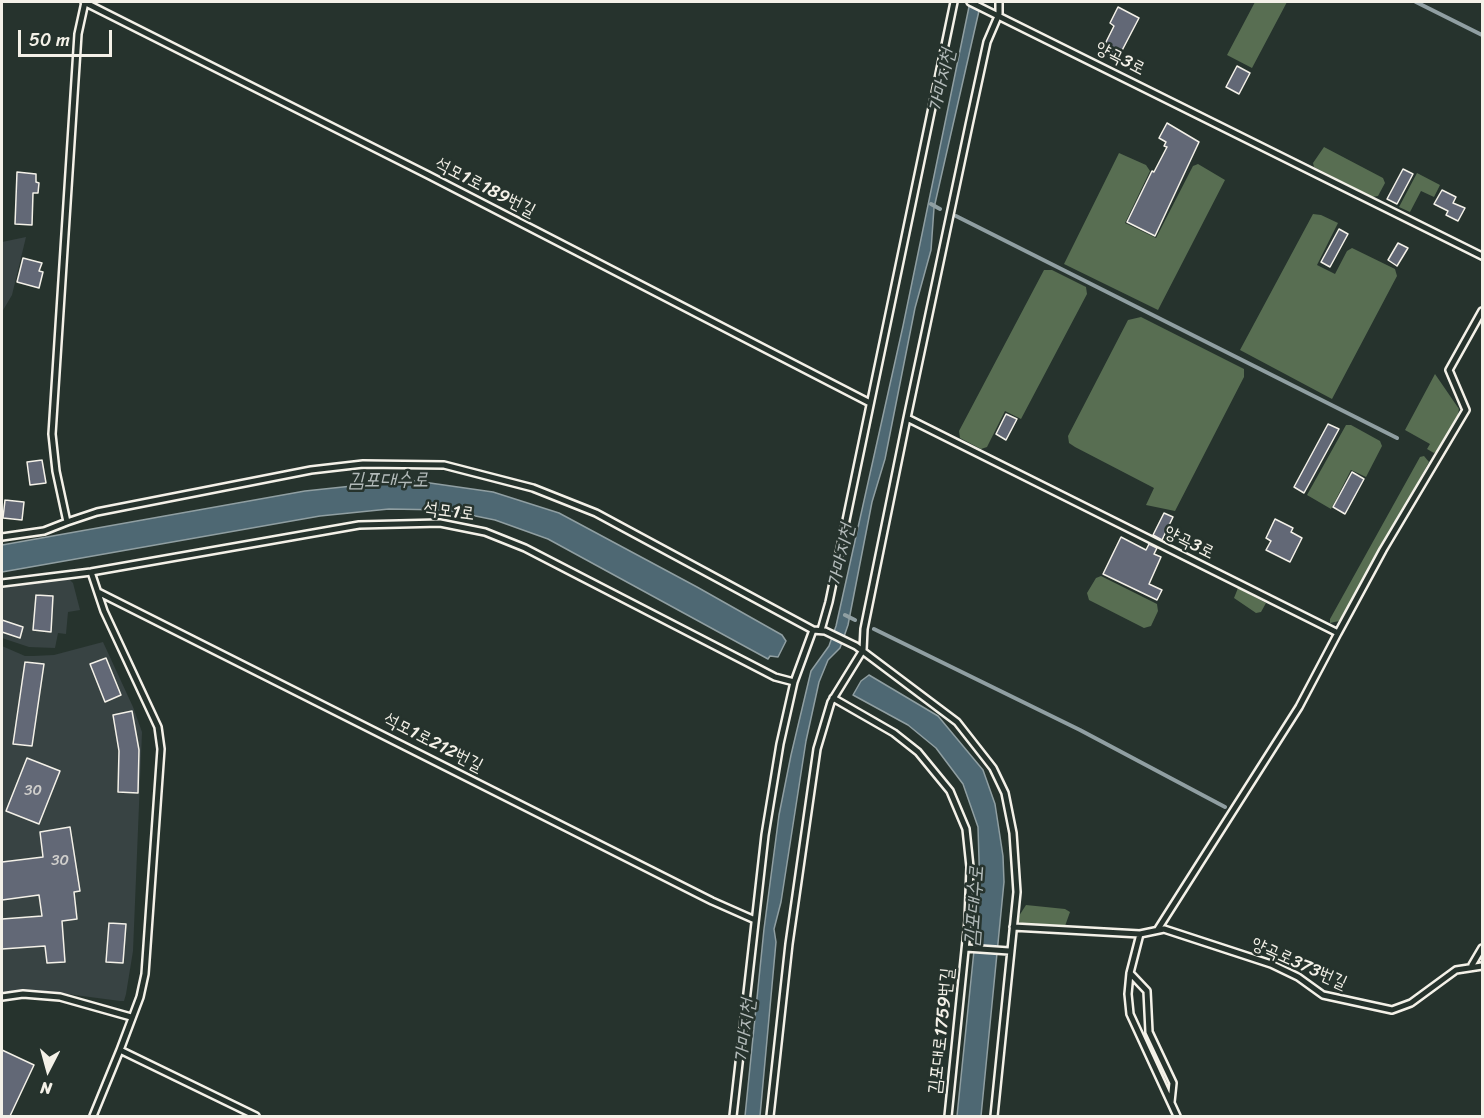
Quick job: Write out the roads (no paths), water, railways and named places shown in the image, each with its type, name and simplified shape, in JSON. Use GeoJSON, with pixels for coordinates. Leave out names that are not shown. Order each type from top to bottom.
{"type":"FeatureCollection","features":[{"type":"Feature","properties":{"kind":"lane","name":"석모1로189번길"},"geometry":{"type":"LineString","coordinates":[[67,522],[56,471],[52,434],[78,34],[85,2],[428,175],[870,403]]}},
{"type":"Feature","properties":{"kind":"lane"},"geometry":{"type":"LineString","coordinates":[[823,631],[954,2]]}},
{"type":"Feature","properties":{"kind":"lane","name":"양곡3로"},"geometry":{"type":"LineString","coordinates":[[970,2],[1482,256]]}},
{"type":"Feature","properties":{"kind":"lane"},"geometry":{"type":"LineString","coordinates":[[771,1116],[789,944],[817,749],[833,698],[862,650],[864,628],[987,42],[999,2]]}},
{"type":"Feature","properties":{"kind":"lane"},"geometry":{"type":"LineString","coordinates":[[1013,927],[1140,934],[1158,929],[1299,707],[1383,550],[1466,410],[1449,370],[1482,311]]}},
{"type":"Feature","properties":{"kind":"lane","name":"양곡3로"},"geometry":{"type":"LineString","coordinates":[[908,418],[1338,633]]}},
{"type":"Feature","properties":{"kind":"lane"},"geometry":{"type":"LineString","coordinates":[[2,537],[44,531],[97,512],[311,470],[363,464],[432,463],[533,488],[596,513],[813,630],[823,631],[856,646],[882,668],[942,709],[993,768],[1005,793],[1013,833],[1017,891],[1013,927],[1006,951],[994,1116]]}},
{"type":"Feature","properties":{"kind":"lane","name":"석모1로"},"geometry":{"type":"LineString","coordinates":[[2,583],[91,572],[359,525],[410,522],[458,526],[485,532],[525,548],[764,673],[794,682]]}},
{"type":"Feature","properties":{"kind":"lane"},"geometry":{"type":"LineString","coordinates":[[91,572],[160,737],[145,974],[140,997],[93,1116]]}},
{"type":"Feature","properties":{"kind":"lane","name":"석모1로212번길"},"geometry":{"type":"LineString","coordinates":[[98,592],[712,901],[755,920]]}},
{"type":"Feature","properties":{"kind":"lane"},"geometry":{"type":"LineString","coordinates":[[733,1116],[773,778],[794,682],[813,630]]}},
{"type":"Feature","properties":{"kind":"lane","name":"김포대로1759번길"},"geometry":{"type":"LineString","coordinates":[[833,698],[894,733],[918,752],[956,800],[966,829],[970,854],[969,948],[948,1116]]}},
{"type":"Feature","properties":{"kind":"lane","name":"양곡로373번길"},"geometry":{"type":"LineString","coordinates":[[1158,929],[1271,964],[1298,977],[1323,995],[1392,1010],[1412,1003],[1456,970],[1472,965]]}},
{"type":"Feature","properties":{"kind":"lane"},"geometry":{"type":"LineString","coordinates":[[1140,934],[1130,973],[1128,994],[1130,1014],[1177,1116]]}},
{"type":"Feature","properties":{"kind":"lane"},"geometry":{"type":"LineString","coordinates":[[969,948],[1006,951]]}},
{"type":"Feature","properties":{"kind":"lane"},"geometry":{"type":"LineString","coordinates":[[1482,948],[1472,965],[1482,966]]}},
{"type":"Feature","properties":{"kind":"lane"},"geometry":{"type":"LineString","coordinates":[[1130,973],[1147,991],[1149,1032],[1159,1058],[1173,1083],[1171,1102]]}},
{"type":"Feature","properties":{"kind":"lane"},"geometry":{"type":"LineString","coordinates":[[2,997],[23,994],[60,997],[131,1017]]}},
{"type":"Feature","properties":{"kind":"lane"},"geometry":{"type":"LineString","coordinates":[[120,1050],[256,1116]]}},
{"type":"Feature","properties":{"kind":"water"},"geometry":{"type":"Polygon","coordinates":[[[970,2],[981,2],[934,208],[931,250],[915,308],[885,459],[872,502],[848,625],[840,648],[828,660],[819,682],[806,741],[781,902],[774,929],[776,942],[760,1116],[745,1116],[764,929],[779,815],[791,755],[811,671],[829,646],[836,626],[903,326],[970,2]]]}},
{"type":"Feature","properties":{"kind":"water"},"geometry":{"type":"Polygon","coordinates":[[[409,480],[493,492],[559,513],[697,587],[782,635],[786,641],[778,657],[770,656],[768,659],[548,539],[495,520],[446,510],[389,509],[320,516],[2,572],[2,545],[305,491],[409,480]]]}},
{"type":"Feature","properties":{"kind":"water"},"geometry":{"type":"Polygon","coordinates":[[[869,675],[938,716],[983,770],[995,804],[1003,856],[1004,882],[981,1116],[957,1116],[980,892],[978,827],[963,784],[936,748],[908,725],[853,695],[861,681],[869,675]]]}},
{"type":"Feature","properties":{"kind":"waterway"},"geometry":{"type":"LineString","coordinates":[[1416,2],[1482,35]]}},
{"type":"Feature","properties":{"kind":"waterway","name":"가마지천"},"geometry":{"type":"LineString","coordinates":[[931,204],[940,209]]}},
{"type":"Feature","properties":{"kind":"waterway"},"geometry":{"type":"LineString","coordinates":[[956,216],[1397,438]]}},
{"type":"Feature","properties":{"kind":"waterway"},"geometry":{"type":"LineString","coordinates":[[845,615],[855,620]]}},
{"type":"Feature","properties":{"kind":"waterway"},"geometry":{"type":"LineString","coordinates":[[874,629],[1080,730],[1225,807]]}},
{"type":"Feature","properties":{"kind":"water label","name":"김포대수로"},"geometry":{"type":"Point","coordinates":[388,481]}},
{"type":"Feature","properties":{"kind":"water label","name":"김포대수로"},"geometry":{"type":"Point","coordinates":[975,906]}}]}
